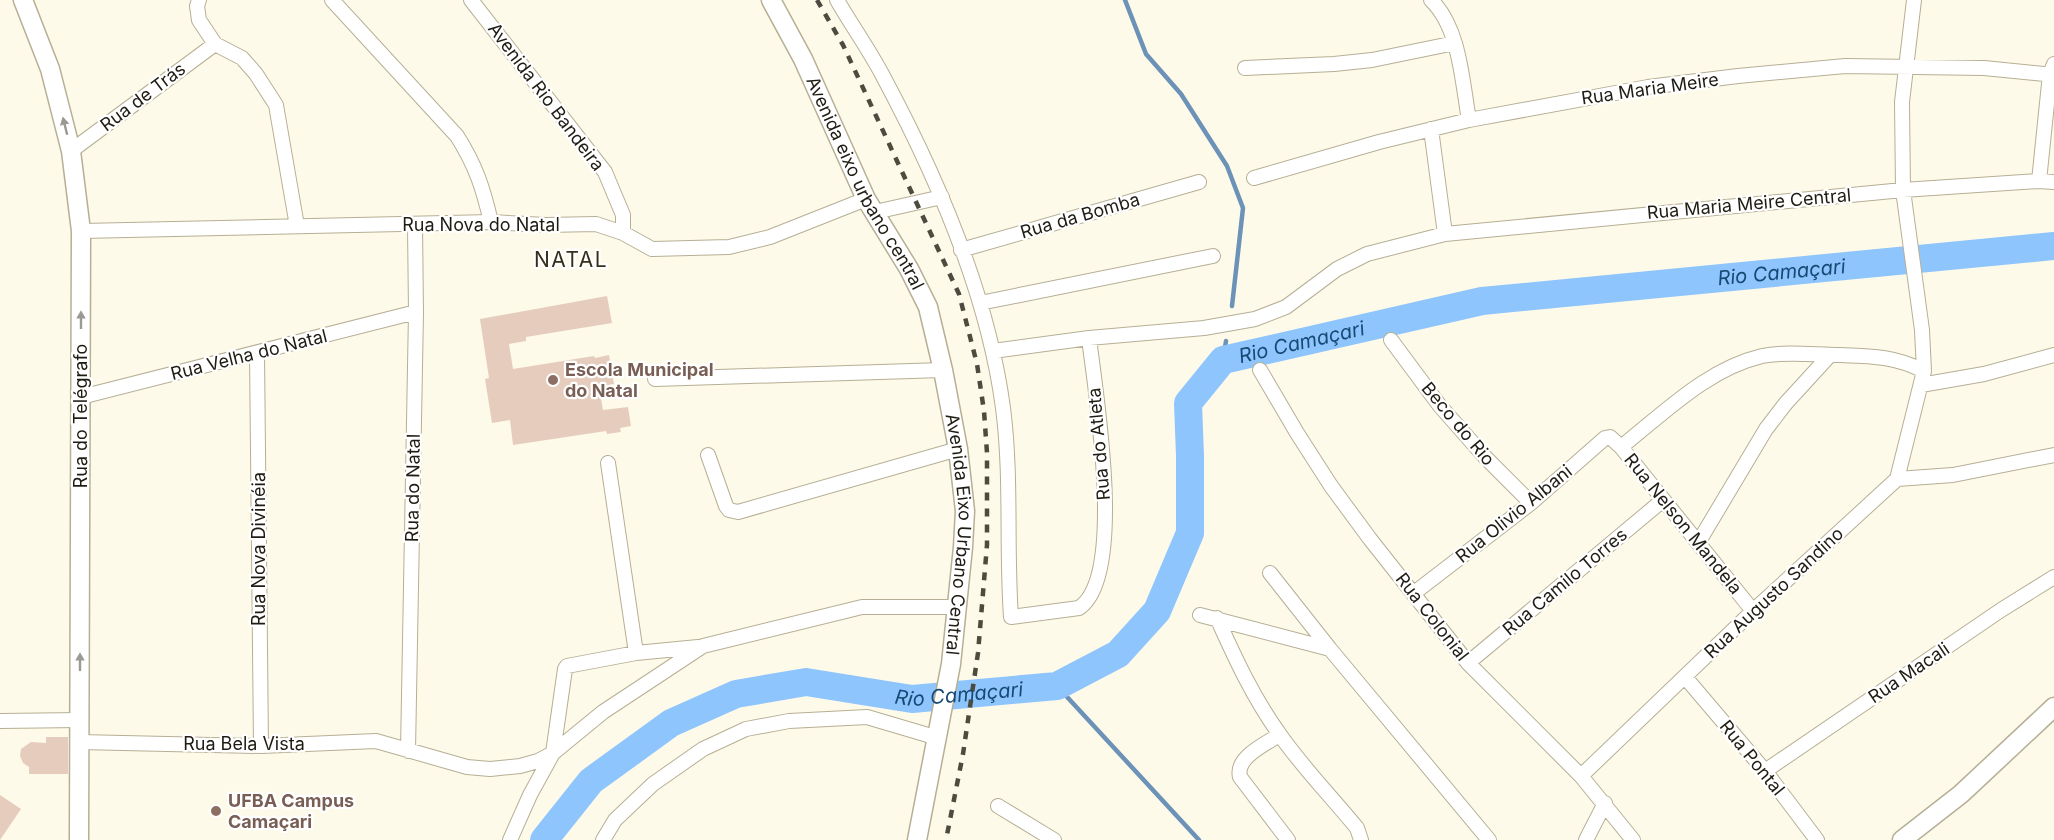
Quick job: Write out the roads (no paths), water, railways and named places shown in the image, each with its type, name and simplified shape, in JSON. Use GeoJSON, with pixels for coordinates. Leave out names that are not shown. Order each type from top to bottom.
{"type":"FeatureCollection","features":[{"type":"Feature","properties":{"kind":"street","name":"Rua do Telégrafo"},"geometry":{"type":"LineString","coordinates":[[24,0],[50,69],[71,151],[81,231],[79,840]]}},
{"type":"Feature","properties":{"kind":"street"},"geometry":{"type":"LineString","coordinates":[[200,0],[196,6],[199,20],[215,44],[242,58],[256,74],[276,105],[297,226]]}},
{"type":"Feature","properties":{"kind":"street"},"geometry":{"type":"LineString","coordinates":[[332,0],[457,136],[470,157],[482,185],[490,222]]}},
{"type":"Feature","properties":{"kind":"street","name":"Avenida Rio Bandeira"},"geometry":{"type":"LineString","coordinates":[[471,0],[605,172],[622,215],[623,232]]}},
{"type":"Feature","properties":{"kind":"street","name":"Avenida eixo urbano central"},"geometry":{"type":"LineString","coordinates":[[771,0],[803,59],[871,205],[909,269],[928,307],[943,370]]}},
{"type":"Feature","properties":{"kind":"street"},"geometry":{"type":"LineString","coordinates":[[837,0],[883,77],[942,197],[980,303],[993,351],[1089,338]]}},
{"type":"Feature","properties":{"kind":"street"},"geometry":{"type":"LineString","coordinates":[[1431,0],[1446,17],[1455,43],[1469,120]]}},
{"type":"Feature","properties":{"kind":"street"},"geometry":{"type":"LineString","coordinates":[[1914,0],[1902,102],[1903,189],[1922,330],[1922,378],[1897,479],[1953,475],[2054,455]]}},
{"type":"Feature","properties":{"kind":"street"},"geometry":{"type":"LineString","coordinates":[[1245,68],[1372,60],[1455,43]]}},
{"type":"Feature","properties":{"kind":"street","name":"Rua de Trás"},"geometry":{"type":"LineString","coordinates":[[71,151],[215,44]]}},
{"type":"Feature","properties":{"kind":"street","name":"Rua Maria Meire"},"geometry":{"type":"LineString","coordinates":[[1254,178],[1469,120],[1648,87],[1845,66],[2053,71]]}},
{"type":"Feature","properties":{"kind":"street"},"geometry":{"type":"LineString","coordinates":[[2039,181],[2053,71]]}},
{"type":"Feature","properties":{"kind":"street"},"geometry":{"type":"LineString","coordinates":[[1431,129],[1445,234]]}},
{"type":"Feature","properties":{"kind":"street","name":"Rua da Bomba"},"geometry":{"type":"LineString","coordinates":[[961,250],[1199,182]]}},
{"type":"Feature","properties":{"kind":"street","name":"Rua Maria Meire Central"},"geometry":{"type":"LineString","coordinates":[[1089,338],[1204,328],[1256,319],[1286,307],[1337,269],[1367,254],[1445,234],[1903,189],[2054,182]]}},
{"type":"Feature","properties":{"kind":"street","name":"Rua Nova do Natal"},"geometry":{"type":"LineString","coordinates":[[81,231],[490,222],[546,225],[596,224],[623,232],[652,249],[729,247],[770,237],[871,205],[942,197]]}},
{"type":"Feature","properties":{"kind":"street","name":"Rua do Natal"},"geometry":{"type":"LineString","coordinates":[[408,751],[416,312],[415,225]]}},
{"type":"Feature","properties":{"kind":"street"},"geometry":{"type":"LineString","coordinates":[[980,303],[1213,256]]}},
{"type":"Feature","properties":{"kind":"street","name":"Rua Velha do Natal"},"geometry":{"type":"LineString","coordinates":[[81,397],[416,312]]}},
{"type":"Feature","properties":{"kind":"street","name":"Rua do Atleta"},"geometry":{"type":"LineString","coordinates":[[993,351],[1008,450],[1011,616],[1079,608],[1087,600],[1097,579],[1103,546],[1106,483],[1089,338]]}},
{"type":"Feature","properties":{"kind":"street","name":"Beco do Rio"},"geometry":{"type":"LineString","coordinates":[[1391,340],[1453,421],[1485,458],[1531,503]]}},
{"type":"Feature","properties":{"kind":"street","name":"Rua Nova Divinéia"},"geometry":{"type":"LineString","coordinates":[[257,353],[261,746]]}},
{"type":"Feature","properties":{"kind":"street","name":"Rua Olivio Albani"},"geometry":{"type":"LineString","coordinates":[[1414,593],[1531,503],[1605,438],[1617,443],[1690,391],[1739,364],[1763,356],[1785,354],[1889,358],[1905,361],[1922,378]]}},
{"type":"Feature","properties":{"kind":"street"},"geometry":{"type":"LineString","coordinates":[[1698,543],[1766,429],[1786,403],[1830,355]]}},
{"type":"Feature","properties":{"kind":"street"},"geometry":{"type":"LineString","coordinates":[[1922,378],[1984,374],[2054,355]]}},
{"type":"Feature","properties":{"kind":"street"},"geometry":{"type":"LineString","coordinates":[[655,379],[943,370]]}},
{"type":"Feature","properties":{"kind":"street","name":"Avenida Eixo Urbano Central"},"geometry":{"type":"LineString","coordinates":[[917,840],[951,664],[963,548],[965,511],[958,449],[943,370]]}},
{"type":"Feature","properties":{"kind":"street","name":"Rua Colonial"},"geometry":{"type":"LineString","coordinates":[[1260,370],[1332,486],[1370,539],[1468,663],[1581,776],[1633,840]]}},
{"type":"Feature","properties":{"kind":"street","name":"Rua Nelson Mandela"},"geometry":{"type":"LineString","coordinates":[[1617,443],[1753,611]]}},
{"type":"Feature","properties":{"kind":"street"},"geometry":{"type":"LineString","coordinates":[[708,454],[726,506],[729,510],[738,512],[958,449]]}},
{"type":"Feature","properties":{"kind":"street"},"geometry":{"type":"LineString","coordinates":[[608,463],[636,653]]}},
{"type":"Feature","properties":{"kind":"street","name":"Rua Augusto Sandino"},"geometry":{"type":"LineString","coordinates":[[1581,776],[1753,611],[1897,479]]}},
{"type":"Feature","properties":{"kind":"street","name":"Rua Camilo Torres"},"geometry":{"type":"LineString","coordinates":[[1468,663],[1663,500]]}},
{"type":"Feature","properties":{"kind":"street"},"geometry":{"type":"LineString","coordinates":[[1270,573],[1330,649],[1489,840]]}},
{"type":"Feature","properties":{"kind":"street","name":"Rua Macali"},"geometry":{"type":"LineString","coordinates":[[1765,771],[2001,610],[2054,577]]}},
{"type":"Feature","properties":{"kind":"street"},"geometry":{"type":"LineString","coordinates":[[510,840],[530,795],[553,753],[567,666],[636,653],[703,646],[862,607],[956,607]]}},
{"type":"Feature","properties":{"kind":"street"},"geometry":{"type":"LineString","coordinates":[[1200,615],[1330,649]]}},
{"type":"Feature","properties":{"kind":"street"},"geometry":{"type":"LineString","coordinates":[[1217,618],[1239,666],[1279,735],[1357,828],[1361,840]]}},
{"type":"Feature","properties":{"kind":"street"},"geometry":{"type":"LineString","coordinates":[[553,753],[603,712],[703,646]]}},
{"type":"Feature","properties":{"kind":"street","name":"Rua Pontal"},"geometry":{"type":"LineString","coordinates":[[1685,677],[1765,771],[1817,840]]}},
{"type":"Feature","properties":{"kind":"street"},"geometry":{"type":"LineString","coordinates":[[1902,840],[1961,794],[2054,707]]}},
{"type":"Feature","properties":{"kind":"street"},"geometry":{"type":"LineString","coordinates":[[603,840],[615,820],[653,784],[703,749],[746,729],[789,721],[867,717],[939,730]]}},
{"type":"Feature","properties":{"kind":"street"},"geometry":{"type":"LineString","coordinates":[[0,721],[80,720]]}},
{"type":"Feature","properties":{"kind":"street"},"geometry":{"type":"LineString","coordinates":[[1279,735],[1239,767],[1240,777],[1288,840]]}},
{"type":"Feature","properties":{"kind":"street","name":"Rua Bela Vista"},"geometry":{"type":"LineString","coordinates":[[79,742],[261,746],[376,741],[467,767],[490,769],[520,766],[538,761],[553,753]]}},
{"type":"Feature","properties":{"kind":"street"},"geometry":{"type":"LineString","coordinates":[[1586,840],[1605,803]]}},
{"type":"Feature","properties":{"kind":"street"},"geometry":{"type":"LineString","coordinates":[[998,806],[1054,840]]}},
{"type":"Feature","properties":{"kind":"waterway"},"geometry":{"type":"LineString","coordinates":[[1125,0],[1146,54],[1181,94],[1227,166],[1243,208],[1232,306]]}},
{"type":"Feature","properties":{"kind":"waterway","name":"Rio Camaçari"},"geometry":{"type":"LineString","coordinates":[[544,840],[591,781],[671,723],[736,694],[806,682],[912,699],[1057,686],[1118,654],[1157,611],[1190,533],[1188,403],[1223,360],[1482,301],[2054,246]]}},
{"type":"Feature","properties":{"kind":"waterway"},"geometry":{"type":"LineString","coordinates":[[1223,360],[1226,341]]}},
{"type":"Feature","properties":{"kind":"waterway"},"geometry":{"type":"LineString","coordinates":[[1057,686],[1199,840]]}},
{"type":"Feature","properties":{"kind":"railway"},"geometry":{"type":"LineString","coordinates":[[817,0],[843,45],[959,294],[977,364],[987,453],[987,545],[978,653],[963,754],[946,840]]}},
{"type":"Feature","properties":{"kind":"place","name":"Escola Municipal do Natal"},"geometry":{"type":"Point","coordinates":[553,380]}},
{"type":"Feature","properties":{"kind":"place","name":"UFBA Campus Camaçari"},"geometry":{"type":"Point","coordinates":[216,811]}},
{"type":"Feature","properties":{"kind":"district","name":"NATAL"},"geometry":{"type":"Point","coordinates":[571,260]}}]}
